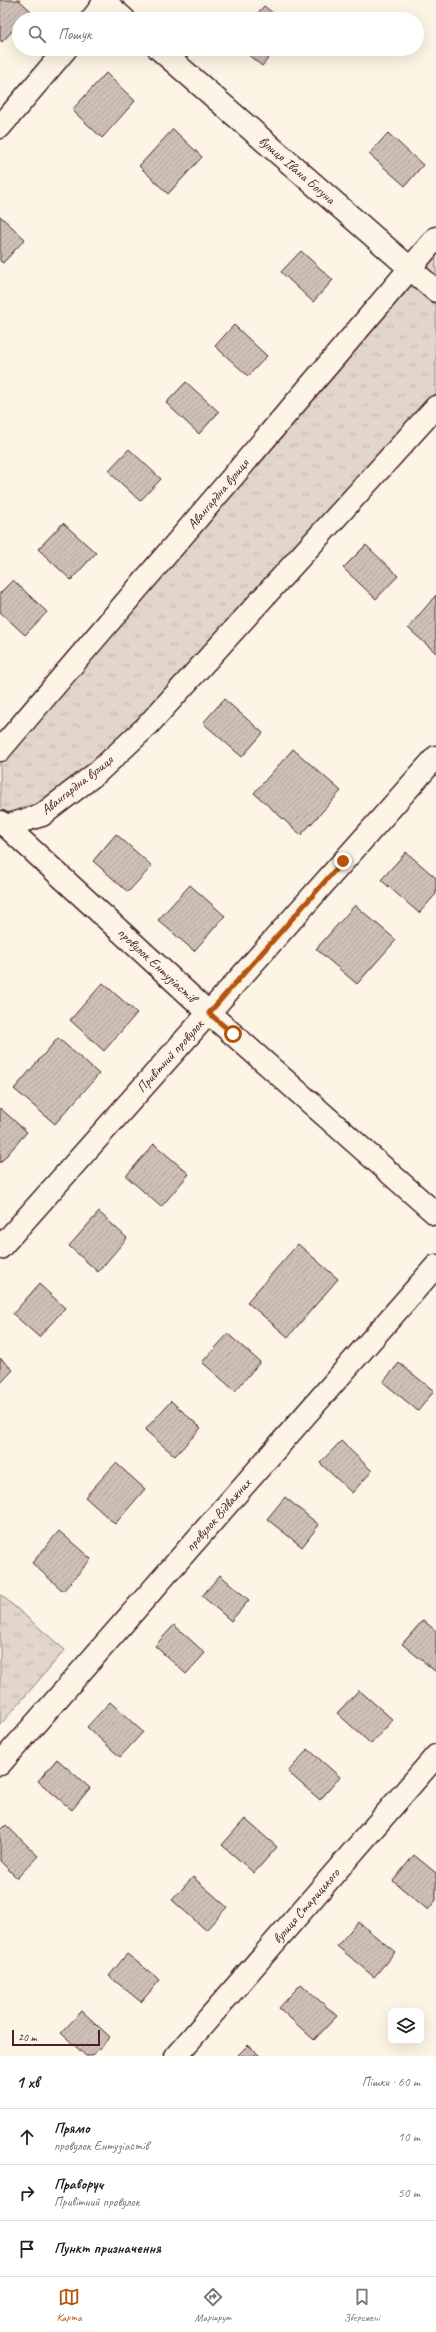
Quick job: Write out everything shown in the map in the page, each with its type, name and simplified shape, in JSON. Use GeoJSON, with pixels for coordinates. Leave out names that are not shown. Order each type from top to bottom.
{"type":"FeatureCollection","features":[{"type":"Feature","properties":{"kind":"street"},"geometry":{"type":"LineString","coordinates":[[97,12],[104,1],[116,12]]}},
{"type":"Feature","properties":{"kind":"street"},"geometry":{"type":"LineString","coordinates":[[0,127],[60,56]]}},
{"type":"Feature","properties":{"kind":"street","name":"вулиця Івана Богуна"},"geometry":{"type":"LineString","coordinates":[[167,56],[436,291]]}},
{"type":"Feature","properties":{"kind":"street","name":"Авангардна вулиця"},"geometry":{"type":"LineString","coordinates":[[0,750],[436,238]]}},
{"type":"Feature","properties":{"kind":"street","name":"Авангардна вулиця"},"geometry":{"type":"LineString","coordinates":[[3,824],[42,815],[98,772],[148,724],[436,407]]}},
{"type":"Feature","properties":{"kind":"street","name":"Привітний провулок"},"geometry":{"type":"LineString","coordinates":[[0,1248],[436,757]]}},
{"type":"Feature","properties":{"kind":"street","name":"провулок Ентузіастів"},"geometry":{"type":"LineString","coordinates":[[3,824],[209,1013],[436,1214]]}},
{"type":"Feature","properties":{"kind":"street","name":"провулок Відважних"},"geometry":{"type":"LineString","coordinates":[[0,1764],[436,1266]]}},
{"type":"Feature","properties":{"kind":"street","name":"вулиця Старицького"},"geometry":{"type":"LineString","coordinates":[[176,2056],[436,1756]]}},
{"type":"Feature","properties":{"kind":"green space"},"geometry":{"type":"Polygon","coordinates":[[[436,238],[436,407],[148,725],[42,815],[0,822],[0,750],[436,238]]]}},
{"type":"Feature","properties":{"kind":"green space"},"geometry":{"type":"Polygon","coordinates":[[[0,1594],[65,1650],[0,1725],[0,1594]]]}},
{"type":"Feature","properties":{"kind":"building"},"geometry":{"type":"Polygon","coordinates":[[[0,0],[19,0],[31,11],[12,12],[12,31],[2,42],[0,40],[0,0]]]}},
{"type":"Feature","properties":{"kind":"building"},"geometry":{"type":"Polygon","coordinates":[[[264,6],[271,12],[259,12],[264,6]]]}},
{"type":"Feature","properties":{"kind":"building"},"geometry":{"type":"Polygon","coordinates":[[[250,56],[270,56],[262,66],[250,56]]]}},
{"type":"Feature","properties":{"kind":"building"},"geometry":{"type":"Polygon","coordinates":[[[106,73],[135,101],[102,138],[72,110],[106,73]]]}},
{"type":"Feature","properties":{"kind":"building"},"geometry":{"type":"Polygon","coordinates":[[[173,129],[202,157],[168,194],[139,166],[173,129]]]}},
{"type":"Feature","properties":{"kind":"building"},"geometry":{"type":"Polygon","coordinates":[[[388,133],[423,165],[405,186],[369,154],[388,133]]]}},
{"type":"Feature","properties":{"kind":"building"},"geometry":{"type":"Polygon","coordinates":[[[0,216],[25,239],[3,263],[0,261],[0,216]]]}},
{"type":"Feature","properties":{"kind":"building"},"geometry":{"type":"Polygon","coordinates":[[[301,251],[333,280],[313,302],[281,272],[301,251]]]}},
{"type":"Feature","properties":{"kind":"building"},"geometry":{"type":"Polygon","coordinates":[[[234,325],[267,356],[248,376],[215,346],[234,325]]]}},
{"type":"Feature","properties":{"kind":"building"},"geometry":{"type":"Polygon","coordinates":[[[186,382],[219,412],[199,434],[166,403],[186,382]]]}},
{"type":"Feature","properties":{"kind":"building"},"geometry":{"type":"Polygon","coordinates":[[[129,449],[161,479],[140,501],[108,471],[129,449]]]}},
{"type":"Feature","properties":{"kind":"building"},"geometry":{"type":"Polygon","coordinates":[[[63,523],[96,553],[71,580],[38,549],[63,523]]]}},
{"type":"Feature","properties":{"kind":"building"},"geometry":{"type":"Polygon","coordinates":[[[366,545],[398,576],[376,599],[343,568],[366,545]]]}},
{"type":"Feature","properties":{"kind":"building"},"geometry":{"type":"Polygon","coordinates":[[[13,580],[47,612],[25,635],[0,612],[0,593],[13,580]]]}},
{"type":"Feature","properties":{"kind":"building"},"geometry":{"type":"Polygon","coordinates":[[[436,595],[436,653],[408,628],[436,595]]]}},
{"type":"Feature","properties":{"kind":"building"},"geometry":{"type":"Polygon","coordinates":[[[224,699],[263,733],[242,757],[203,723],[224,699]]]}},
{"type":"Feature","properties":{"kind":"building"},"geometry":{"type":"Polygon","coordinates":[[[293,749],[341,791],[301,835],[254,793],[293,749]]]}},
{"type":"Feature","properties":{"kind":"building"},"geometry":{"type":"Polygon","coordinates":[[[116,834],[152,866],[128,892],[93,861],[116,834]]]}},
{"type":"Feature","properties":{"kind":"building"},"geometry":{"type":"Polygon","coordinates":[[[406,852],[436,878],[436,894],[419,913],[381,880],[406,852]]]}},
{"type":"Feature","properties":{"kind":"building"},"geometry":{"type":"Polygon","coordinates":[[[190,885],[225,916],[194,951],[158,920],[190,885]]]}},
{"type":"Feature","properties":{"kind":"building"},"geometry":{"type":"Polygon","coordinates":[[[355,905],[396,940],[357,984],[316,949],[355,905]]]}},
{"type":"Feature","properties":{"kind":"building"},"geometry":{"type":"Polygon","coordinates":[[[103,983],[137,1013],[104,1051],[70,1020],[103,983]]]}},
{"type":"Feature","properties":{"kind":"building"},"geometry":{"type":"Polygon","coordinates":[[[58,1038],[99,1074],[55,1124],[14,1089],[58,1038]]]}},
{"type":"Feature","properties":{"kind":"building"},"geometry":{"type":"Polygon","coordinates":[[[0,1108],[27,1132],[0,1163],[0,1108]]]}},
{"type":"Feature","properties":{"kind":"building"},"geometry":{"type":"Polygon","coordinates":[[[154,1144],[189,1174],[161,1207],[126,1176],[154,1144]]]}},
{"type":"Feature","properties":{"kind":"building"},"geometry":{"type":"Polygon","coordinates":[[[99,1212],[127,1238],[98,1272],[69,1246],[99,1212]]]}},
{"type":"Feature","properties":{"kind":"building"},"geometry":{"type":"Polygon","coordinates":[[[298,1244],[338,1279],[288,1337],[247,1302],[298,1244]]]}},
{"type":"Feature","properties":{"kind":"building"},"geometry":{"type":"Polygon","coordinates":[[[39,1284],[65,1308],[39,1337],[13,1314],[39,1284]]]}},
{"type":"Feature","properties":{"kind":"building"},"geometry":{"type":"Polygon","coordinates":[[[228,1334],[260,1362],[235,1391],[202,1362],[228,1334]]]}},
{"type":"Feature","properties":{"kind":"building"},"geometry":{"type":"Polygon","coordinates":[[[0,1358],[13,1370],[0,1384],[0,1358]]]}},
{"type":"Feature","properties":{"kind":"building"},"geometry":{"type":"Polygon","coordinates":[[[399,1363],[434,1391],[418,1411],[383,1382],[399,1363]]]}},
{"type":"Feature","properties":{"kind":"building"},"geometry":{"type":"Polygon","coordinates":[[[171,1401],[201,1428],[175,1456],[145,1430],[171,1401]]]}},
{"type":"Feature","properties":{"kind":"building"},"geometry":{"type":"Polygon","coordinates":[[[341,1441],[372,1471],[352,1493],[320,1463],[341,1441]]]}},
{"type":"Feature","properties":{"kind":"building"},"geometry":{"type":"Polygon","coordinates":[[[116,1463],[145,1489],[115,1524],[85,1497],[116,1463]]]}},
{"type":"Feature","properties":{"kind":"building"},"geometry":{"type":"Polygon","coordinates":[[[285,1497],[319,1525],[302,1547],[267,1519],[285,1497]]]}},
{"type":"Feature","properties":{"kind":"building"},"geometry":{"type":"Polygon","coordinates":[[[59,1531],[91,1559],[63,1591],[32,1563],[59,1531]]]}},
{"type":"Feature","properties":{"kind":"building"},"geometry":{"type":"Polygon","coordinates":[[[220,1575],[249,1600],[231,1621],[202,1596],[220,1575]]]}},
{"type":"Feature","properties":{"kind":"building"},"geometry":{"type":"Polygon","coordinates":[[[423,1620],[436,1631],[436,1672],[402,1644],[423,1620]]]}},
{"type":"Feature","properties":{"kind":"building"},"geometry":{"type":"Polygon","coordinates":[[[174,1625],[205,1653],[186,1674],[155,1646],[174,1625]]]}},
{"type":"Feature","properties":{"kind":"building"},"geometry":{"type":"Polygon","coordinates":[[[359,1690],[393,1720],[371,1744],[337,1713],[359,1690]]]}},
{"type":"Feature","properties":{"kind":"building"},"geometry":{"type":"Polygon","coordinates":[[[110,1702],[143,1732],[120,1757],[87,1727],[110,1702]]]}},
{"type":"Feature","properties":{"kind":"building"},"geometry":{"type":"Polygon","coordinates":[[[308,1749],[340,1777],[320,1800],[288,1772],[308,1749]]]}},
{"type":"Feature","properties":{"kind":"building"},"geometry":{"type":"Polygon","coordinates":[[[57,1759],[90,1788],[72,1810],[38,1781],[57,1759]]]}},
{"type":"Feature","properties":{"kind":"building"},"geometry":{"type":"Polygon","coordinates":[[[245,1819],[277,1847],[254,1873],[222,1845],[245,1819]]]}},
{"type":"Feature","properties":{"kind":"building"},"geometry":{"type":"Polygon","coordinates":[[[6,1825],[38,1856],[17,1878],[0,1861],[0,1831],[6,1825]]]}},
{"type":"Feature","properties":{"kind":"building"},"geometry":{"type":"Polygon","coordinates":[[[414,1855],[436,1873],[436,1900],[428,1910],[393,1881],[414,1855]]]}},
{"type":"Feature","properties":{"kind":"building"},"geometry":{"type":"Polygon","coordinates":[[[193,1877],[227,1907],[206,1930],[172,1900],[193,1877]]]}},
{"type":"Feature","properties":{"kind":"building"},"geometry":{"type":"Polygon","coordinates":[[[358,1922],[395,1952],[374,1977],[337,1946],[358,1922]]]}},
{"type":"Feature","properties":{"kind":"building"},"geometry":{"type":"Polygon","coordinates":[[[127,1954],[160,1980],[141,2002],[109,1976],[127,1954]]]}},
{"type":"Feature","properties":{"kind":"building"},"geometry":{"type":"Polygon","coordinates":[[[301,1984],[337,2016],[314,2040],[279,2008],[301,1984]]]}},
{"type":"Feature","properties":{"kind":"building"},"geometry":{"type":"Polygon","coordinates":[[[82,2011],[110,2037],[92,2056],[86,2056],[61,2033],[82,2011]]]}},
{"type":"Feature","properties":{"kind":"building"},"geometry":{"type":"Polygon","coordinates":[[[248,2045],[260,2056],[237,2056],[248,2045]]]}},
{"type":"Feature","properties":{"kind":"route"},"geometry":{"type":"LineString","coordinates":[[233,1034],[209,1013],[343,861]]}}]}
